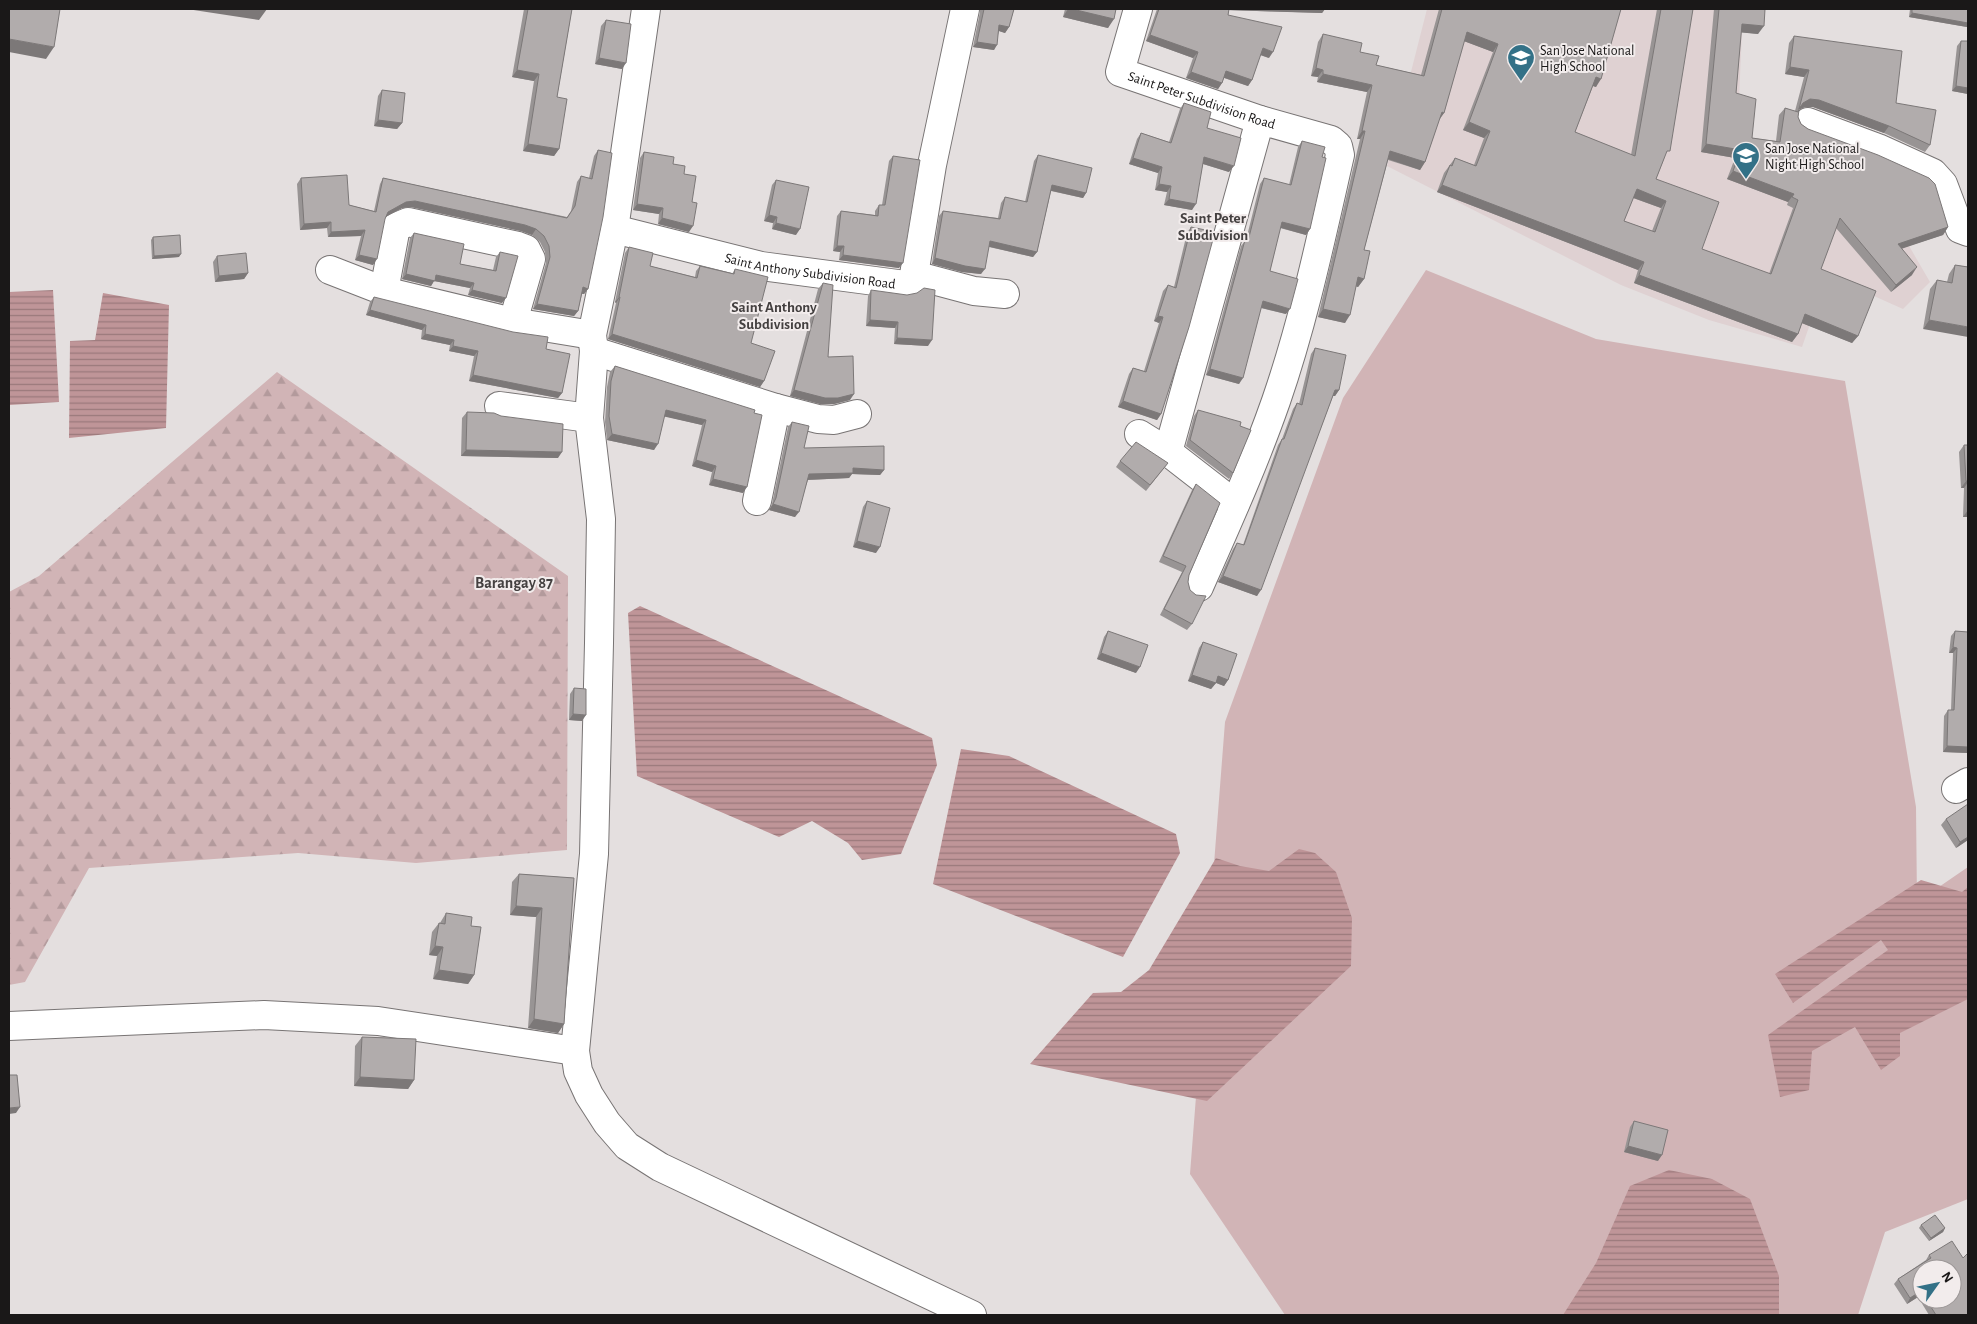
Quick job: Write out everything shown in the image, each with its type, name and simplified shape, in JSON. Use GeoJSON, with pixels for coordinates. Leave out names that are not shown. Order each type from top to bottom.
{"type":"FeatureCollection","features":[{"type":"Feature","properties":{"kind":"street"},"geometry":{"type":"LineString","coordinates":[[646,9],[614,229],[593,343],[589,418],[601,519],[599,643],[594,854],[575,1051],[578,1071],[588,1095],[607,1123],[627,1146],[660,1168],[972,1315]]}},
{"type":"Feature","properties":{"kind":"street","name":"Saint Anthony Subdivision Road"},"geometry":{"type":"LineString","coordinates":[[614,229],[761,266],[906,285],[914,275],[932,165],[965,9]]}},
{"type":"Feature","properties":{"kind":"street","name":"Saint Peter Subdivision Road"},"geometry":{"type":"LineString","coordinates":[[1138,9],[1120,72],[1260,120],[1332,140],[1338,146],[1340,155],[1307,301],[1276,402],[1235,504]]}},
{"type":"Feature","properties":{"kind":"street"},"geometry":{"type":"LineString","coordinates":[[1168,452],[1260,120]]}},
{"type":"Feature","properties":{"kind":"street"},"geometry":{"type":"LineString","coordinates":[[1808,122],[1878,148],[1933,173],[1943,184],[1960,229],[1968,232]]}},
{"type":"Feature","properties":{"kind":"street"},"geometry":{"type":"LineString","coordinates":[[384,291],[396,227],[402,224],[408,222],[518,246],[526,249],[531,259],[513,322]]}},
{"type":"Feature","properties":{"kind":"street"},"geometry":{"type":"LineString","coordinates":[[330,270],[384,291],[593,343],[776,408],[818,419],[834,420],[857,414]]}},
{"type":"Feature","properties":{"kind":"street"},"geometry":{"type":"LineString","coordinates":[[914,275],[974,291],[1005,294]]}},
{"type":"Feature","properties":{"kind":"street"},"geometry":{"type":"LineString","coordinates":[[499,406],[589,418]]}},
{"type":"Feature","properties":{"kind":"street"},"geometry":{"type":"LineString","coordinates":[[757,501],[776,408]]}},
{"type":"Feature","properties":{"kind":"street"},"geometry":{"type":"LineString","coordinates":[[1139,434],[1168,452],[1235,504],[1199,587]]}},
{"type":"Feature","properties":{"kind":"street"},"geometry":{"type":"LineString","coordinates":[[9,1026],[264,1015],[378,1021],[575,1051]]}},
{"type":"Feature","properties":{"kind":"shaded area"},"geometry":{"type":"Polygon","coordinates":[[[1427,9],[1743,9],[1737,144],[1887,208],[1930,282],[1903,309],[1827,275],[1802,347],[1709,320],[1621,285],[1387,166],[1427,9]]]}},
{"type":"Feature","properties":{"kind":"shaded area"},"geometry":{"type":"Polygon","coordinates":[[[53,290],[59,402],[9,405],[9,292],[53,290]]]}},
{"type":"Feature","properties":{"kind":"shaded area"},"geometry":{"type":"Polygon","coordinates":[[[103,293],[169,305],[166,428],[69,438],[70,341],[95,340],[103,293]]]}},
{"type":"Feature","properties":{"kind":"shaded area"},"geometry":{"type":"Polygon","coordinates":[[[640,606],[932,738],[937,765],[901,854],[862,860],[848,843],[812,821],[779,837],[637,776],[628,613],[640,606]]]}},
{"type":"Feature","properties":{"kind":"shaded area"},"geometry":{"type":"Polygon","coordinates":[[[961,749],[1009,756],[1176,834],[1180,853],[1123,957],[933,884],[961,749]]]}},
{"type":"Feature","properties":{"kind":"shaded area"},"geometry":{"type":"Polygon","coordinates":[[[1299,849],[1315,853],[1336,872],[1352,918],[1351,966],[1207,1101],[1030,1064],[1093,993],[1121,992],[1149,970],[1216,858],[1240,866],[1269,871],[1299,849]]]}},
{"type":"Feature","properties":{"kind":"shaded area"},"geometry":{"type":"Polygon","coordinates":[[[1921,880],[1962,892],[1968,887],[1968,999],[1900,1033],[1900,1056],[1881,1070],[1855,1027],[1812,1051],[1809,1090],[1780,1097],[1768,1035],[1888,950],[1881,940],[1793,1003],[1775,974],[1921,880]]]}},
{"type":"Feature","properties":{"kind":"shaded area"},"geometry":{"type":"Polygon","coordinates":[[[1669,1170],[1712,1179],[1750,1199],[1779,1276],[1779,1315],[1563,1315],[1596,1263],[1630,1186],[1669,1170]]]}},
{"type":"Feature","properties":{"kind":"green space"},"geometry":{"type":"Polygon","coordinates":[[[1426,270],[1596,339],[1845,381],[1916,807],[1917,902],[1968,867],[1968,1199],[1885,1232],[1858,1315],[1285,1315],[1190,1174],[1225,722],[1343,398],[1426,270]]]}},
{"type":"Feature","properties":{"kind":"green space"},"geometry":{"type":"Polygon","coordinates":[[[277,372],[568,576],[567,850],[416,863],[298,853],[89,868],[25,982],[9,985],[9,592],[39,576],[277,372]]]}},
{"type":"Feature","properties":{"kind":"building"},"geometry":{"type":"Polygon","coordinates":[[[9,9],[60,9],[54,47],[9,39],[9,9]]]}},
{"type":"Feature","properties":{"kind":"building"},"geometry":{"type":"Polygon","coordinates":[[[528,9],[572,9],[557,97],[567,99],[559,149],[528,144],[539,74],[517,70],[528,9]]]}},
{"type":"Feature","properties":{"kind":"building"},"geometry":{"type":"Polygon","coordinates":[[[984,9],[1014,9],[1009,27],[999,25],[997,45],[977,42],[984,9]]]}},
{"type":"Feature","properties":{"kind":"building"},"geometry":{"type":"Polygon","coordinates":[[[1072,9],[1116,9],[1114,19],[1072,9]]]}},
{"type":"Feature","properties":{"kind":"building"},"geometry":{"type":"Polygon","coordinates":[[[1159,9],[1229,9],[1228,15],[1282,27],[1273,52],[1263,48],[1252,80],[1226,71],[1222,83],[1191,72],[1198,52],[1150,35],[1159,9]]]}},
{"type":"Feature","properties":{"kind":"building"},"geometry":{"type":"Polygon","coordinates":[[[1442,9],[1621,9],[1601,79],[1596,77],[1575,132],[1635,156],[1661,9],[1693,9],[1670,151],[1667,151],[1656,179],[1719,202],[1702,249],[1771,274],[1798,200],[1792,197],[1794,194],[1733,171],[1741,150],[1706,144],[1719,9],[1765,9],[1764,26],[1742,24],[1736,93],[1756,99],[1752,138],[1780,142],[1785,108],[1798,112],[1799,110],[1798,117],[1801,124],[1808,129],[1878,155],[1929,178],[1935,184],[1948,227],[1898,244],[1917,267],[1896,285],[1840,218],[1821,269],[1876,291],[1858,336],[1805,314],[1798,334],[1639,275],[1644,262],[1442,185],[1455,158],[1476,166],[1490,131],[1469,122],[1498,44],[1467,32],[1444,113],[1442,112],[1425,162],[1390,151],[1364,250],[1370,251],[1364,279],[1358,277],[1350,315],[1323,309],[1365,131],[1362,131],[1372,85],[1323,74],[1323,70],[1316,68],[1323,34],[1362,43],[1360,52],[1379,56],[1376,65],[1424,76],[1442,9]],[[1637,189],[1624,221],[1655,232],[1666,201],[1637,189]]]}},
{"type":"Feature","properties":{"kind":"building"},"geometry":{"type":"Polygon","coordinates":[[[1912,9],[1968,9],[1968,23],[1912,13],[1912,9]]]}},
{"type":"Feature","properties":{"kind":"building"},"geometry":{"type":"Polygon","coordinates":[[[606,20],[631,24],[626,63],[599,58],[606,20]]]}},
{"type":"Feature","properties":{"kind":"building"},"geometry":{"type":"Polygon","coordinates":[[[1794,36],[1902,51],[1896,103],[1936,110],[1930,145],[1889,126],[1819,100],[1810,99],[1803,103],[1799,109],[1809,70],[1790,67],[1794,36]]]}},
{"type":"Feature","properties":{"kind":"building"},"geometry":{"type":"Polygon","coordinates":[[[1961,41],[1968,41],[1968,88],[1956,86],[1961,41]]]}},
{"type":"Feature","properties":{"kind":"building"},"geometry":{"type":"Polygon","coordinates":[[[382,90],[405,93],[402,123],[378,120],[382,90]]]}},
{"type":"Feature","properties":{"kind":"building"},"geometry":{"type":"Polygon","coordinates":[[[1184,103],[1211,112],[1207,128],[1241,138],[1234,166],[1204,157],[1196,204],[1169,199],[1171,186],[1159,184],[1162,167],[1133,158],[1141,133],[1171,143],[1184,103]]]}},
{"type":"Feature","properties":{"kind":"building"},"geometry":{"type":"Polygon","coordinates":[[[1302,141],[1325,147],[1322,157],[1326,158],[1310,229],[1282,222],[1270,271],[1298,279],[1290,309],[1263,301],[1243,378],[1210,369],[1245,240],[1248,241],[1264,178],[1291,185],[1302,141]]]}},
{"type":"Feature","properties":{"kind":"building"},"geometry":{"type":"Polygon","coordinates":[[[598,150],[612,153],[603,217],[588,289],[583,287],[578,311],[537,304],[550,257],[549,246],[544,236],[536,229],[525,225],[415,201],[406,202],[388,212],[377,259],[359,255],[365,230],[331,232],[331,222],[304,224],[301,178],[347,175],[349,205],[376,212],[383,178],[567,218],[575,206],[581,176],[592,179],[598,150]]]}},
{"type":"Feature","properties":{"kind":"building"},"geometry":{"type":"Polygon","coordinates":[[[644,152],[674,157],[673,164],[685,166],[684,174],[696,176],[692,202],[697,203],[693,226],[662,218],[663,208],[637,204],[644,152]]]}},
{"type":"Feature","properties":{"kind":"building"},"geometry":{"type":"Polygon","coordinates":[[[1038,155],[1092,168],[1086,193],[1052,185],[1037,252],[990,241],[985,269],[935,258],[943,211],[1000,219],[1005,197],[1027,202],[1038,155]]]}},
{"type":"Feature","properties":{"kind":"building"},"geometry":{"type":"Polygon","coordinates":[[[893,156],[920,160],[903,263],[843,255],[844,246],[837,246],[841,211],[878,216],[879,205],[885,205],[893,156]]]}},
{"type":"Feature","properties":{"kind":"building"},"geometry":{"type":"Polygon","coordinates":[[[776,180],[809,187],[800,229],[776,223],[777,217],[769,215],[776,180]]]}},
{"type":"Feature","properties":{"kind":"building"},"geometry":{"type":"Polygon","coordinates":[[[1191,227],[1215,232],[1189,327],[1161,414],[1123,401],[1133,368],[1146,372],[1163,317],[1158,316],[1168,285],[1176,288],[1191,227]]]}},
{"type":"Feature","properties":{"kind":"building"},"geometry":{"type":"Polygon","coordinates":[[[414,233],[464,244],[460,264],[496,271],[500,252],[518,256],[506,298],[472,290],[474,283],[436,275],[435,281],[406,274],[414,233]]]}},
{"type":"Feature","properties":{"kind":"building"},"geometry":{"type":"Polygon","coordinates":[[[180,235],[181,254],[154,256],[153,237],[180,235]]]}},
{"type":"Feature","properties":{"kind":"building"},"geometry":{"type":"Polygon","coordinates":[[[629,247],[653,253],[650,266],[697,278],[700,266],[734,274],[735,269],[768,277],[751,343],[775,351],[764,381],[612,334],[629,247]]]}},
{"type":"Feature","properties":{"kind":"building"},"geometry":{"type":"Polygon","coordinates":[[[246,253],[248,273],[219,276],[217,256],[246,253]]]}},
{"type":"Feature","properties":{"kind":"building"},"geometry":{"type":"Polygon","coordinates":[[[1955,265],[1968,267],[1968,327],[1929,320],[1937,280],[1952,283],[1955,265]]]}},
{"type":"Feature","properties":{"kind":"building"},"geometry":{"type":"Polygon","coordinates":[[[823,283],[833,285],[828,357],[853,356],[854,394],[838,398],[825,398],[794,390],[823,283]]]}},
{"type":"Feature","properties":{"kind":"building"},"geometry":{"type":"Polygon","coordinates":[[[924,288],[935,290],[932,340],[897,338],[898,322],[870,320],[871,290],[907,295],[917,293],[924,288]]]}},
{"type":"Feature","properties":{"kind":"building"},"geometry":{"type":"Polygon","coordinates":[[[374,297],[513,332],[548,337],[546,349],[570,354],[562,393],[473,375],[478,351],[453,346],[454,340],[425,334],[426,325],[370,310],[374,297]]]}},
{"type":"Feature","properties":{"kind":"building"},"geometry":{"type":"Polygon","coordinates":[[[1315,348],[1346,355],[1339,390],[1335,390],[1261,590],[1223,576],[1237,543],[1244,545],[1282,439],[1284,439],[1297,403],[1302,405],[1315,348]]]}},
{"type":"Feature","properties":{"kind":"building"},"geometry":{"type":"Polygon","coordinates":[[[615,366],[755,410],[754,413],[762,415],[747,487],[713,479],[716,466],[696,460],[706,420],[666,410],[658,444],[612,434],[609,416],[611,381],[615,366]]]}},
{"type":"Feature","properties":{"kind":"building"},"geometry":{"type":"Polygon","coordinates":[[[1198,410],[1241,422],[1240,426],[1251,430],[1233,473],[1190,440],[1198,410]]]}},
{"type":"Feature","properties":{"kind":"building"},"geometry":{"type":"Polygon","coordinates":[[[467,412],[494,413],[501,416],[563,424],[562,452],[466,450],[467,412]]]}},
{"type":"Feature","properties":{"kind":"building"},"geometry":{"type":"Polygon","coordinates":[[[792,422],[809,426],[804,448],[884,446],[884,470],[853,468],[853,473],[809,474],[799,512],[773,504],[776,498],[792,422]]]}},
{"type":"Feature","properties":{"kind":"building"},"geometry":{"type":"Polygon","coordinates":[[[1136,442],[1168,463],[1150,485],[1120,461],[1136,442]]]}},
{"type":"Feature","properties":{"kind":"building"},"geometry":{"type":"Polygon","coordinates":[[[1964,445],[1968,445],[1968,481],[1966,481],[1964,445]]]}},
{"type":"Feature","properties":{"kind":"building"},"geometry":{"type":"Polygon","coordinates":[[[1196,484],[1220,503],[1189,575],[1190,590],[1196,595],[1206,596],[1192,624],[1164,609],[1186,566],[1163,556],[1196,484]]]}},
{"type":"Feature","properties":{"kind":"building"},"geometry":{"type":"Polygon","coordinates":[[[867,501],[890,508],[880,547],[857,541],[867,501]]]}},
{"type":"Feature","properties":{"kind":"building"},"geometry":{"type":"Polygon","coordinates":[[[1108,631],[1148,645],[1140,667],[1101,653],[1108,631]]]}},
{"type":"Feature","properties":{"kind":"building"},"geometry":{"type":"Polygon","coordinates":[[[1955,631],[1968,632],[1968,747],[1947,746],[1948,710],[1954,710],[1957,648],[1953,647],[1955,631]]]}},
{"type":"Feature","properties":{"kind":"building"},"geometry":{"type":"Polygon","coordinates":[[[1203,642],[1237,654],[1228,680],[1218,676],[1216,683],[1192,675],[1203,642]]]}},
{"type":"Feature","properties":{"kind":"building"},"geometry":{"type":"Polygon","coordinates":[[[574,688],[586,689],[586,715],[573,714],[574,688]]]}},
{"type":"Feature","properties":{"kind":"building"},"geometry":{"type":"Polygon","coordinates":[[[1968,804],[1968,837],[1960,842],[1946,819],[1968,804]]]}},
{"type":"Feature","properties":{"kind":"building"},"geometry":{"type":"Polygon","coordinates":[[[519,874],[574,878],[564,1024],[534,1019],[542,908],[516,906],[519,874]]]}},
{"type":"Feature","properties":{"kind":"building"},"geometry":{"type":"Polygon","coordinates":[[[446,913],[472,917],[471,926],[481,927],[474,975],[439,970],[443,947],[435,946],[439,923],[445,924],[446,913]]]}},
{"type":"Feature","properties":{"kind":"building"},"geometry":{"type":"Polygon","coordinates":[[[362,1037],[416,1039],[414,1080],[360,1077],[362,1037]]]}},
{"type":"Feature","properties":{"kind":"building"},"geometry":{"type":"Polygon","coordinates":[[[9,1075],[17,1075],[20,1107],[9,1108],[9,1075]]]}},
{"type":"Feature","properties":{"kind":"building"},"geometry":{"type":"Polygon","coordinates":[[[1634,1121],[1668,1130],[1662,1155],[1628,1146],[1634,1121]]]}},
{"type":"Feature","properties":{"kind":"building"},"geometry":{"type":"Polygon","coordinates":[[[1935,1215],[1945,1228],[1931,1238],[1921,1225],[1935,1215]]]}},
{"type":"Feature","properties":{"kind":"building"},"geometry":{"type":"Polygon","coordinates":[[[1952,1241],[1963,1258],[1968,1253],[1968,1315],[1936,1315],[1932,1309],[1962,1309],[1962,1259],[1929,1259],[1931,1258],[1929,1255],[1952,1241]]]}},
{"type":"Feature","properties":{"kind":"building"},"geometry":{"type":"Polygon","coordinates":[[[1912,1270],[1912,1297],[1910,1298],[1898,1279],[1912,1270]]]}},
{"type":"Feature","properties":{"kind":"place","name":"San Jose National High School"},"geometry":{"type":"Point","coordinates":[1521,82]}},
{"type":"Feature","properties":{"kind":"place","name":"San Jose National Night High School"},"geometry":{"type":"Point","coordinates":[1746,180]}},
{"type":"Feature","properties":{"kind":"district","name":"Saint Peter Subdivision"},"geometry":{"type":"Point","coordinates":[1213,226]}},
{"type":"Feature","properties":{"kind":"district","name":"Saint Anthony Subdivision"},"geometry":{"type":"Point","coordinates":[774,316]}},
{"type":"Feature","properties":{"kind":"district","name":"Barangay 87"},"geometry":{"type":"Point","coordinates":[514,582]}}]}
